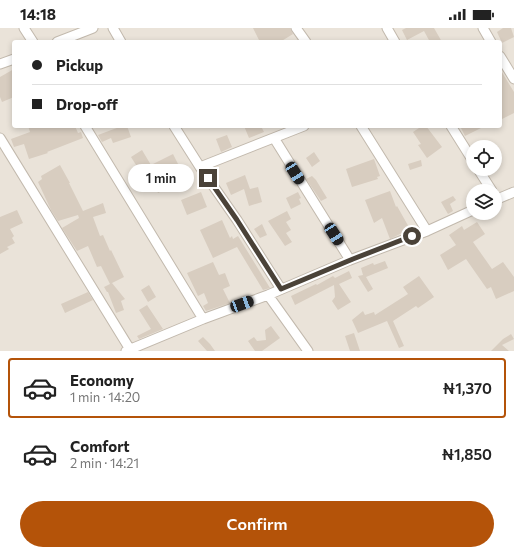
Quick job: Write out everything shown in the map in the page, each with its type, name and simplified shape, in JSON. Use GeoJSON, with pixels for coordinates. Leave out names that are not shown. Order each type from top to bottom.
{"type":"FeatureCollection","features":[{"type":"Feature","properties":{"kind":"street"},"geometry":{"type":"LineString","coordinates":[[24,28],[32,40]]}},
{"type":"Feature","properties":{"kind":"street"},"geometry":{"type":"LineString","coordinates":[[62,40],[93,28]]}},
{"type":"Feature","properties":{"kind":"street"},"geometry":{"type":"LineString","coordinates":[[113,28],[120,40]]}},
{"type":"Feature","properties":{"kind":"street"},"geometry":{"type":"LineString","coordinates":[[296,28],[305,40]]}},
{"type":"Feature","properties":{"kind":"street"},"geometry":{"type":"LineString","coordinates":[[387,28],[394,40]]}},
{"type":"Feature","properties":{"kind":"street"},"geometry":{"type":"LineString","coordinates":[[483,28],[490,40]]}},
{"type":"Feature","properties":{"kind":"street"},"geometry":{"type":"LineString","coordinates":[[502,59],[514,79]]}},
{"type":"Feature","properties":{"kind":"street"},"geometry":{"type":"LineString","coordinates":[[0,64],[12,60]]}},
{"type":"Feature","properties":{"kind":"street"},"geometry":{"type":"LineString","coordinates":[[86,128],[203,318]]}},
{"type":"Feature","properties":{"kind":"street"},"geometry":{"type":"LineString","coordinates":[[175,128],[281,289]]}},
{"type":"Feature","properties":{"kind":"street"},"geometry":{"type":"LineString","coordinates":[[200,167],[299,128]]}},
{"type":"Feature","properties":{"kind":"street"},"geometry":{"type":"LineString","coordinates":[[362,128],[427,231]]}},
{"type":"Feature","properties":{"kind":"street"},"geometry":{"type":"LineString","coordinates":[[452,128],[466,150]]}},
{"type":"Feature","properties":{"kind":"street"},"geometry":{"type":"LineString","coordinates":[[0,138],[129,350],[203,318],[268,295],[350,260],[427,231],[466,213]]}},
{"type":"Feature","properties":{"kind":"street"},"geometry":{"type":"LineString","coordinates":[[274,138],[350,260]]}},
{"type":"Feature","properties":{"kind":"street"},"geometry":{"type":"LineString","coordinates":[[502,197],[513,194]]}},
{"type":"Feature","properties":{"kind":"street"},"geometry":{"type":"LineString","coordinates":[[268,295],[308,351]]}},
{"type":"Feature","properties":{"kind":"shaded area"},"geometry":{"type":"Polygon","coordinates":[[[0,28],[514,28],[514,351],[0,351],[0,28]]]}},
{"type":"Feature","properties":{"kind":"building"},"geometry":{"type":"Polygon","coordinates":[[[253,28],[290,28],[293,34],[283,40],[259,40],[253,28]]]}},
{"type":"Feature","properties":{"kind":"building"},"geometry":{"type":"Polygon","coordinates":[[[406,28],[434,28],[441,40],[429,40],[424,31],[407,40],[402,30],[406,28]]]}},
{"type":"Feature","properties":{"kind":"building"},"geometry":{"type":"Polygon","coordinates":[[[503,28],[511,28],[514,37],[502,43],[502,40],[497,32],[503,28]]]}},
{"type":"Feature","properties":{"kind":"building"},"geometry":{"type":"Polygon","coordinates":[[[12,70],[12,98],[2,102],[0,97],[0,77],[12,70]]]}},
{"type":"Feature","properties":{"kind":"building"},"geometry":{"type":"Polygon","coordinates":[[[502,72],[514,92],[514,113],[502,119],[502,72]]]}},
{"type":"Feature","properties":{"kind":"building"},"geometry":{"type":"Polygon","coordinates":[[[29,128],[76,128],[78,133],[81,132],[83,138],[47,152],[48,153],[29,159],[24,144],[14,147],[11,139],[30,132],[29,128]]]}},
{"type":"Feature","properties":{"kind":"building"},"geometry":{"type":"Polygon","coordinates":[[[117,128],[128,128],[131,137],[113,143],[111,138],[102,142],[98,135],[117,128]]]}},
{"type":"Feature","properties":{"kind":"building"},"geometry":{"type":"Polygon","coordinates":[[[245,128],[262,128],[264,132],[249,138],[245,128]]]}},
{"type":"Feature","properties":{"kind":"building"},"geometry":{"type":"Polygon","coordinates":[[[419,128],[428,128],[442,147],[427,158],[418,145],[421,144],[413,132],[419,128]]]}},
{"type":"Feature","properties":{"kind":"building"},"geometry":{"type":"Polygon","coordinates":[[[461,128],[481,128],[465,136],[461,128]]]}},
{"type":"Feature","properties":{"kind":"building"},"geometry":{"type":"Polygon","coordinates":[[[227,135],[232,147],[221,152],[216,139],[227,135]]]}},
{"type":"Feature","properties":{"kind":"building"},"geometry":{"type":"Polygon","coordinates":[[[142,150],[151,165],[173,154],[181,170],[179,171],[183,181],[158,193],[153,182],[141,187],[135,176],[141,173],[131,157],[142,150]]]}},
{"type":"Feature","properties":{"kind":"building"},"geometry":{"type":"Polygon","coordinates":[[[314,152],[320,161],[312,167],[306,158],[314,152]]]}},
{"type":"Feature","properties":{"kind":"building"},"geometry":{"type":"Polygon","coordinates":[[[374,159],[380,176],[377,177],[378,179],[352,187],[346,169],[374,159]]]}},
{"type":"Feature","properties":{"kind":"building"},"geometry":{"type":"Polygon","coordinates":[[[421,160],[422,166],[410,170],[408,164],[421,160]]]}},
{"type":"Feature","properties":{"kind":"building"},"geometry":{"type":"Polygon","coordinates":[[[60,165],[83,211],[103,203],[106,213],[93,217],[100,236],[103,235],[124,277],[110,284],[101,266],[97,267],[88,246],[77,251],[62,228],[79,218],[78,215],[58,221],[51,210],[38,182],[42,179],[41,176],[60,165]]]}},
{"type":"Feature","properties":{"kind":"building"},"geometry":{"type":"Polygon","coordinates":[[[245,175],[250,189],[258,187],[262,202],[249,206],[244,189],[231,195],[226,183],[245,175]]]}},
{"type":"Feature","properties":{"kind":"building"},"geometry":{"type":"Polygon","coordinates":[[[312,176],[327,198],[321,201],[306,179],[312,176]]]}},
{"type":"Feature","properties":{"kind":"building"},"geometry":{"type":"Polygon","coordinates":[[[390,191],[396,207],[397,206],[410,229],[390,239],[382,218],[374,223],[365,200],[390,191]]]}},
{"type":"Feature","properties":{"kind":"building"},"geometry":{"type":"Polygon","coordinates":[[[201,192],[207,207],[187,215],[181,200],[201,192]]]}},
{"type":"Feature","properties":{"kind":"building"},"geometry":{"type":"Polygon","coordinates":[[[298,192],[301,198],[299,199],[301,204],[291,209],[286,198],[298,192]]]}},
{"type":"Feature","properties":{"kind":"building"},"geometry":{"type":"Polygon","coordinates":[[[453,196],[456,200],[450,204],[453,211],[448,214],[441,202],[453,196]]]}},
{"type":"Feature","properties":{"kind":"building"},"geometry":{"type":"Polygon","coordinates":[[[17,210],[23,223],[10,229],[14,236],[12,238],[15,243],[7,247],[9,249],[0,254],[0,217],[17,210]]]}},
{"type":"Feature","properties":{"kind":"building"},"geometry":{"type":"Polygon","coordinates":[[[287,211],[291,219],[286,222],[291,230],[286,233],[292,242],[285,246],[268,221],[287,211]]]}},
{"type":"Feature","properties":{"kind":"building"},"geometry":{"type":"Polygon","coordinates":[[[222,220],[230,238],[232,236],[233,239],[238,236],[270,288],[263,290],[237,247],[213,258],[200,230],[222,220]]]}},
{"type":"Feature","properties":{"kind":"building"},"geometry":{"type":"Polygon","coordinates":[[[477,222],[485,234],[473,242],[492,269],[503,262],[514,277],[514,291],[496,299],[491,287],[487,289],[466,259],[448,270],[440,255],[456,245],[449,235],[462,226],[464,230],[477,222]]]}},
{"type":"Feature","properties":{"kind":"building"},"geometry":{"type":"Polygon","coordinates":[[[262,224],[267,235],[260,238],[254,229],[262,224]]]}},
{"type":"Feature","properties":{"kind":"building"},"geometry":{"type":"Polygon","coordinates":[[[385,261],[388,268],[366,277],[373,289],[368,292],[358,276],[363,275],[361,268],[373,263],[374,265],[385,261]]]}},
{"type":"Feature","properties":{"kind":"building"},"geometry":{"type":"Polygon","coordinates":[[[213,262],[219,275],[225,273],[230,286],[223,289],[230,303],[206,311],[203,306],[208,303],[204,293],[198,296],[187,273],[213,262]]]}},
{"type":"Feature","properties":{"kind":"building"},"geometry":{"type":"Polygon","coordinates":[[[349,271],[352,278],[339,284],[351,302],[338,310],[332,301],[335,297],[334,285],[295,305],[291,296],[316,284],[317,285],[333,276],[335,278],[349,271]]]}},
{"type":"Feature","properties":{"kind":"building"},"geometry":{"type":"Polygon","coordinates":[[[419,276],[434,297],[418,308],[416,306],[393,321],[404,346],[399,348],[387,321],[358,333],[352,320],[363,311],[365,315],[374,312],[375,315],[408,294],[403,287],[419,276]]]}},
{"type":"Feature","properties":{"kind":"building"},"geometry":{"type":"Polygon","coordinates":[[[112,283],[125,299],[121,301],[124,310],[116,313],[108,292],[104,287],[112,283]]]}},
{"type":"Feature","properties":{"kind":"building"},"geometry":{"type":"Polygon","coordinates":[[[149,285],[156,297],[148,302],[141,290],[149,285]]]}},
{"type":"Feature","properties":{"kind":"building"},"geometry":{"type":"Polygon","coordinates":[[[88,292],[93,300],[65,313],[61,304],[88,292]]]}},
{"type":"Feature","properties":{"kind":"building"},"geometry":{"type":"Polygon","coordinates":[[[147,305],[163,329],[139,339],[137,336],[151,329],[139,310],[147,305]]]}},
{"type":"Feature","properties":{"kind":"building"},"geometry":{"type":"Polygon","coordinates":[[[271,326],[280,338],[262,351],[255,351],[248,341],[254,337],[257,341],[266,340],[265,330],[271,326]]]}},
{"type":"Feature","properties":{"kind":"building"},"geometry":{"type":"Polygon","coordinates":[[[354,333],[360,351],[350,351],[345,336],[354,333]]]}},
{"type":"Feature","properties":{"kind":"building"},"geometry":{"type":"Polygon","coordinates":[[[511,334],[514,339],[502,345],[509,351],[491,351],[503,339],[511,334]]]}},
{"type":"Feature","properties":{"kind":"building"},"geometry":{"type":"Polygon","coordinates":[[[203,337],[215,351],[207,351],[198,341],[203,337]]]}},
{"type":"Feature","properties":{"kind":"route"},"geometry":{"type":"LineString","coordinates":[[208,178],[281,289],[412,236]]}}]}
